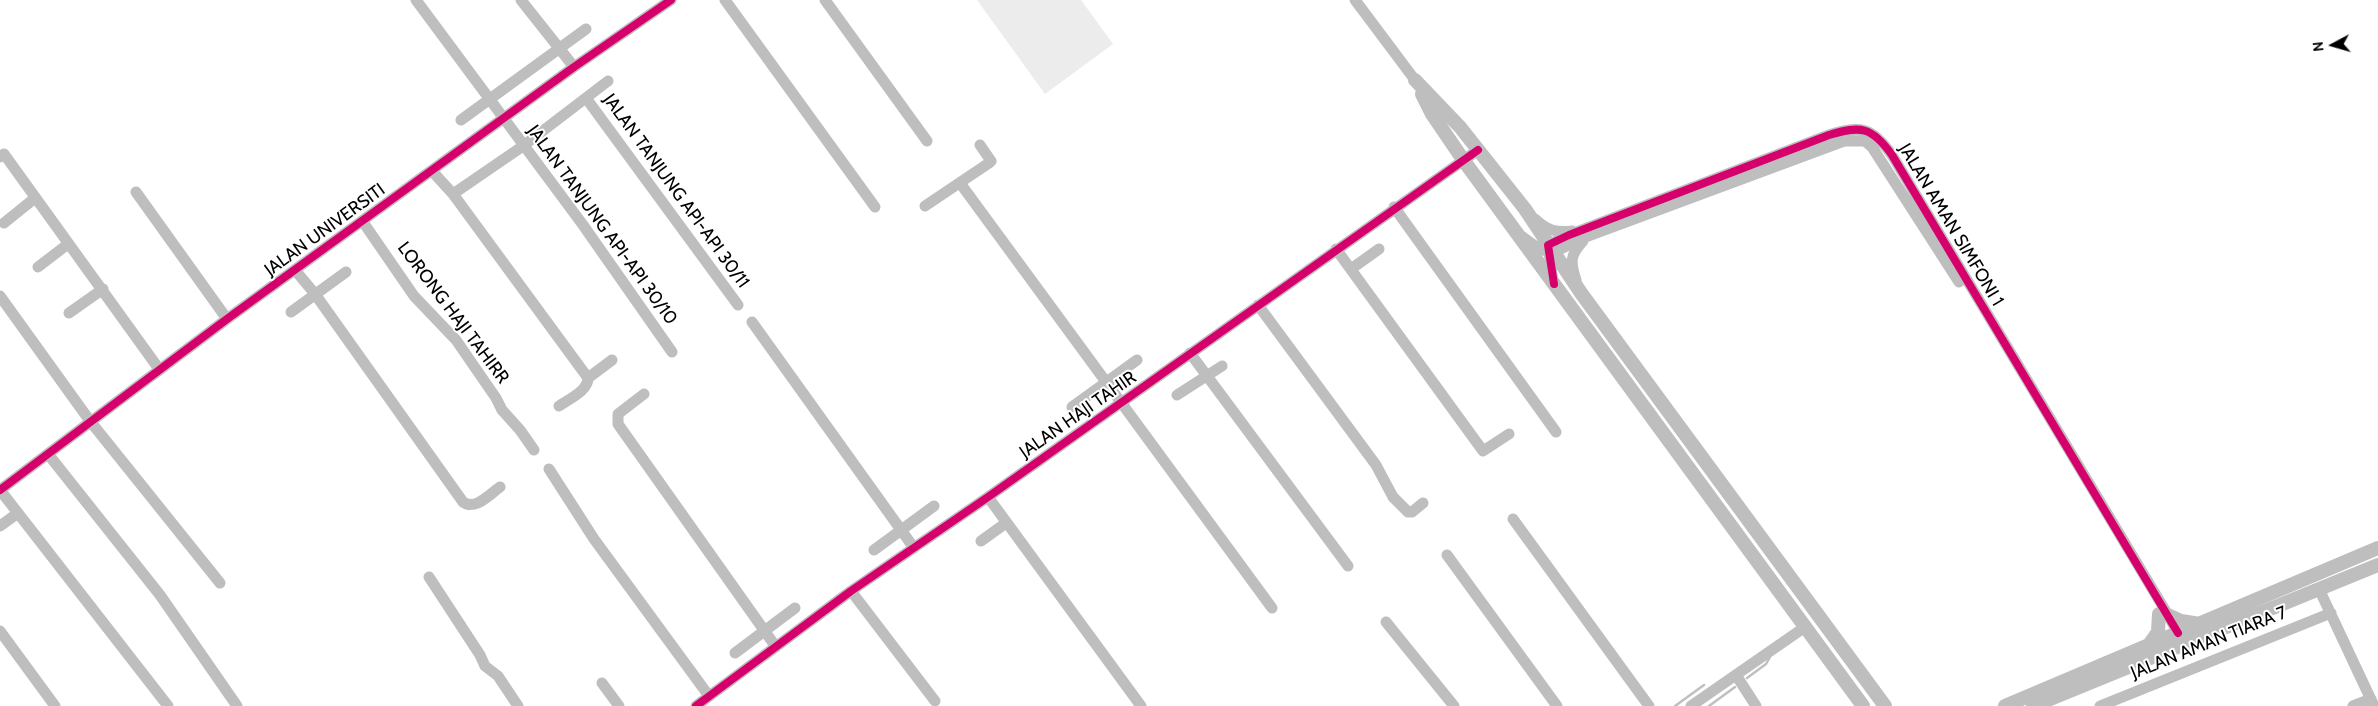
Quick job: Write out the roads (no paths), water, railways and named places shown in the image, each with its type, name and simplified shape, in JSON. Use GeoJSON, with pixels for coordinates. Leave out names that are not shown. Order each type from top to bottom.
{"type":"FeatureCollection","features":[{"type":"Feature","properties":{"kind":"street","name":"JALAN TANJUNG API-API 30/10"},"geometry":{"type":"LineString","coordinates":[[416,0],[583,225],[672,352]]}},
{"type":"Feature","properties":{"kind":"street"},"geometry":{"type":"LineString","coordinates":[[521,0],[574,67]]}},
{"type":"Feature","properties":{"kind":"street","name":"JALAN UNIVERSITI"},"geometry":{"type":"LineString","coordinates":[[0,490],[227,319],[574,67],[671,0]]}},
{"type":"Feature","properties":{"kind":"street"},"geometry":{"type":"LineString","coordinates":[[724,0],[876,207]]}},
{"type":"Feature","properties":{"kind":"street"},"geometry":{"type":"LineString","coordinates":[[824,0],[927,141]]}},
{"type":"Feature","properties":{"kind":"street"},"geometry":{"type":"LineString","coordinates":[[1355,0],[1415,80],[1478,150],[1525,209],[1544,228],[1554,232],[1584,233],[1574,250],[1571,266],[1581,293]]}},
{"type":"Feature","properties":{"kind":"street"},"geometry":{"type":"LineString","coordinates":[[461,120],[586,29]]}},
{"type":"Feature","properties":{"kind":"street"},"geometry":{"type":"LineString","coordinates":[[1415,80],[1432,114],[1464,161],[1863,706]]}},
{"type":"Feature","properties":{"kind":"street"},"geometry":{"type":"LineString","coordinates":[[453,194],[523,146],[608,81]]}},
{"type":"Feature","properties":{"kind":"street","name":"JALAN TANJUNG API-API 30/11"},"geometry":{"type":"LineString","coordinates":[[586,98],[738,305]]}},
{"type":"Feature","properties":{"kind":"street","name":"JALAN AMAN SIMFONI 1"},"geometry":{"type":"LineString","coordinates":[[1550,250],[1584,233],[1844,141],[1865,141],[1882,160],[1989,329],[2175,636]]}},
{"type":"Feature","properties":{"kind":"street"},"geometry":{"type":"LineString","coordinates":[[926,206],[991,161],[980,145]]}},
{"type":"Feature","properties":{"kind":"street","name":"JALAN HAJI TAHIR"},"geometry":{"type":"LineString","coordinates":[[696,706],[851,591],[988,498],[1394,207],[1478,150]]}},
{"type":"Feature","properties":{"kind":"street"},"geometry":{"type":"LineString","coordinates":[[0,157],[4,154],[159,369]]}},
{"type":"Feature","properties":{"kind":"street"},"geometry":{"type":"LineString","coordinates":[[432,171],[453,194],[588,378],[588,384],[584,389],[559,406]]}},
{"type":"Feature","properties":{"kind":"street"},"geometry":{"type":"LineString","coordinates":[[960,183],[1272,608]]}},
{"type":"Feature","properties":{"kind":"street"},"geometry":{"type":"LineString","coordinates":[[136,192],[227,319]]}},
{"type":"Feature","properties":{"kind":"street"},"geometry":{"type":"LineString","coordinates":[[4,223],[35,198]]}},
{"type":"Feature","properties":{"kind":"street"},"geometry":{"type":"LineString","coordinates":[[1394,207],[1556,432]]}},
{"type":"Feature","properties":{"kind":"street"},"geometry":{"type":"LineString","coordinates":[[1525,209],[1550,250],[1581,293],[1884,706]]}},
{"type":"Feature","properties":{"kind":"street","name":"LORONG HAJI TAHIRR"},"geometry":{"type":"LineString","coordinates":[[363,222],[414,296],[456,340],[496,398],[502,410],[520,430],[534,450]]}},
{"type":"Feature","properties":{"kind":"street"},"geometry":{"type":"LineString","coordinates":[[1517,234],[1550,250]]}},
{"type":"Feature","properties":{"kind":"street"},"geometry":{"type":"LineString","coordinates":[[38,268],[68,244]]}},
{"type":"Feature","properties":{"kind":"street"},"geometry":{"type":"LineString","coordinates":[[1336,249],[1483,451],[1509,434]]}},
{"type":"Feature","properties":{"kind":"street"},"geometry":{"type":"LineString","coordinates":[[1351,269],[1379,249]]}},
{"type":"Feature","properties":{"kind":"street"},"geometry":{"type":"LineString","coordinates":[[1550,250],[1554,284]]}},
{"type":"Feature","properties":{"kind":"street"},"geometry":{"type":"LineString","coordinates":[[295,270],[463,502],[469,505],[478,503],[500,487]]}},
{"type":"Feature","properties":{"kind":"street"},"geometry":{"type":"LineString","coordinates":[[291,312],[346,272]]}},
{"type":"Feature","properties":{"kind":"street"},"geometry":{"type":"LineString","coordinates":[[69,313],[103,289]]}},
{"type":"Feature","properties":{"kind":"street"},"geometry":{"type":"LineString","coordinates":[[0,296],[90,421],[220,583]]}},
{"type":"Feature","properties":{"kind":"street"},"geometry":{"type":"LineString","coordinates":[[1258,306],[1376,465],[1393,498],[1408,512],[1412,512],[1423,503]]}},
{"type":"Feature","properties":{"kind":"street"},"geometry":{"type":"LineString","coordinates":[[752,322],[914,548]]}},
{"type":"Feature","properties":{"kind":"street"},"geometry":{"type":"LineString","coordinates":[[1190,353],[1348,566]]}},
{"type":"Feature","properties":{"kind":"street"},"geometry":{"type":"LineString","coordinates":[[588,378],[612,360]]}},
{"type":"Feature","properties":{"kind":"street"},"geometry":{"type":"LineString","coordinates":[[1072,407],[1137,360]]}},
{"type":"Feature","properties":{"kind":"street"},"geometry":{"type":"LineString","coordinates":[[1177,395],[1222,366]]}},
{"type":"Feature","properties":{"kind":"street"},"geometry":{"type":"LineString","coordinates":[[644,394],[618,414],[618,424],[776,646]]}},
{"type":"Feature","properties":{"kind":"street"},"geometry":{"type":"LineString","coordinates":[[48,454],[160,595],[237,706]]}},
{"type":"Feature","properties":{"kind":"street"},"geometry":{"type":"LineString","coordinates":[[549,468],[594,539],[709,696]]}},
{"type":"Feature","properties":{"kind":"street"},"geometry":{"type":"LineString","coordinates":[[0,490],[168,706]]}},
{"type":"Feature","properties":{"kind":"street"},"geometry":{"type":"LineString","coordinates":[[988,498],[1141,706]]}},
{"type":"Feature","properties":{"kind":"street"},"geometry":{"type":"LineString","coordinates":[[874,550],[934,506]]}},
{"type":"Feature","properties":{"kind":"street"},"geometry":{"type":"LineString","coordinates":[[0,526],[18,513]]}},
{"type":"Feature","properties":{"kind":"street"},"geometry":{"type":"LineString","coordinates":[[1513,519],[1649,706]]}},
{"type":"Feature","properties":{"kind":"street"},"geometry":{"type":"LineString","coordinates":[[982,541],[1006,523]]}},
{"type":"Feature","properties":{"kind":"street"},"geometry":{"type":"LineString","coordinates":[[2005,706],[2175,636],[2378,548]]}},
{"type":"Feature","properties":{"kind":"street"},"geometry":{"type":"LineString","coordinates":[[1447,555],[1557,706]]}},
{"type":"Feature","properties":{"kind":"street"},"geometry":{"type":"LineString","coordinates":[[2033,706],[2320,591],[2378,565]]}},
{"type":"Feature","properties":{"kind":"street"},"geometry":{"type":"LineString","coordinates":[[429,577],[480,654],[485,666],[498,676],[518,706]]}},
{"type":"Feature","properties":{"kind":"street"},"geometry":{"type":"LineString","coordinates":[[851,591],[935,701]]}},
{"type":"Feature","properties":{"kind":"street"},"geometry":{"type":"LineString","coordinates":[[2320,591],[2373,702],[2353,706]]}},
{"type":"Feature","properties":{"kind":"street"},"geometry":{"type":"LineString","coordinates":[[735,653],[795,608]]}},
{"type":"Feature","properties":{"kind":"street","name":"JALAN AMAN TIARA 7"},"geometry":{"type":"LineString","coordinates":[[2100,706],[2331,613]]}},
{"type":"Feature","properties":{"kind":"street"},"geometry":{"type":"LineString","coordinates":[[2147,646],[2158,632],[2163,615],[2181,621],[2200,624]]}},
{"type":"Feature","properties":{"kind":"street"},"geometry":{"type":"LineString","coordinates":[[1386,622],[1454,706]]}},
{"type":"Feature","properties":{"kind":"street"},"geometry":{"type":"LineString","coordinates":[[1691,706],[1805,627]]}},
{"type":"Feature","properties":{"kind":"street"},"geometry":{"type":"LineString","coordinates":[[0,631],[55,706]]}},
{"type":"Feature","properties":{"kind":"street"},"geometry":{"type":"LineString","coordinates":[[2175,636],[2191,643]]}},
{"type":"Feature","properties":{"kind":"street"},"geometry":{"type":"LineString","coordinates":[[2168,652],[2175,636]]}},
{"type":"Feature","properties":{"kind":"street"},"geometry":{"type":"LineString","coordinates":[[1736,675],[1756,706]]}},
{"type":"Feature","properties":{"kind":"street"},"geometry":{"type":"LineString","coordinates":[[602,683],[619,706]]}},
{"type":"Feature","properties":{"kind":"waterway"},"geometry":{"type":"LineString","coordinates":[[1747,678],[1766,664],[1770,657]]}},
{"type":"Feature","properties":{"kind":"waterway"},"geometry":{"type":"LineString","coordinates":[[1675,706],[1704,685]]}},
{"type":"Feature","properties":{"kind":"waterway"},"geometry":{"type":"LineString","coordinates":[[1709,706],[1735,687]]}}]}
